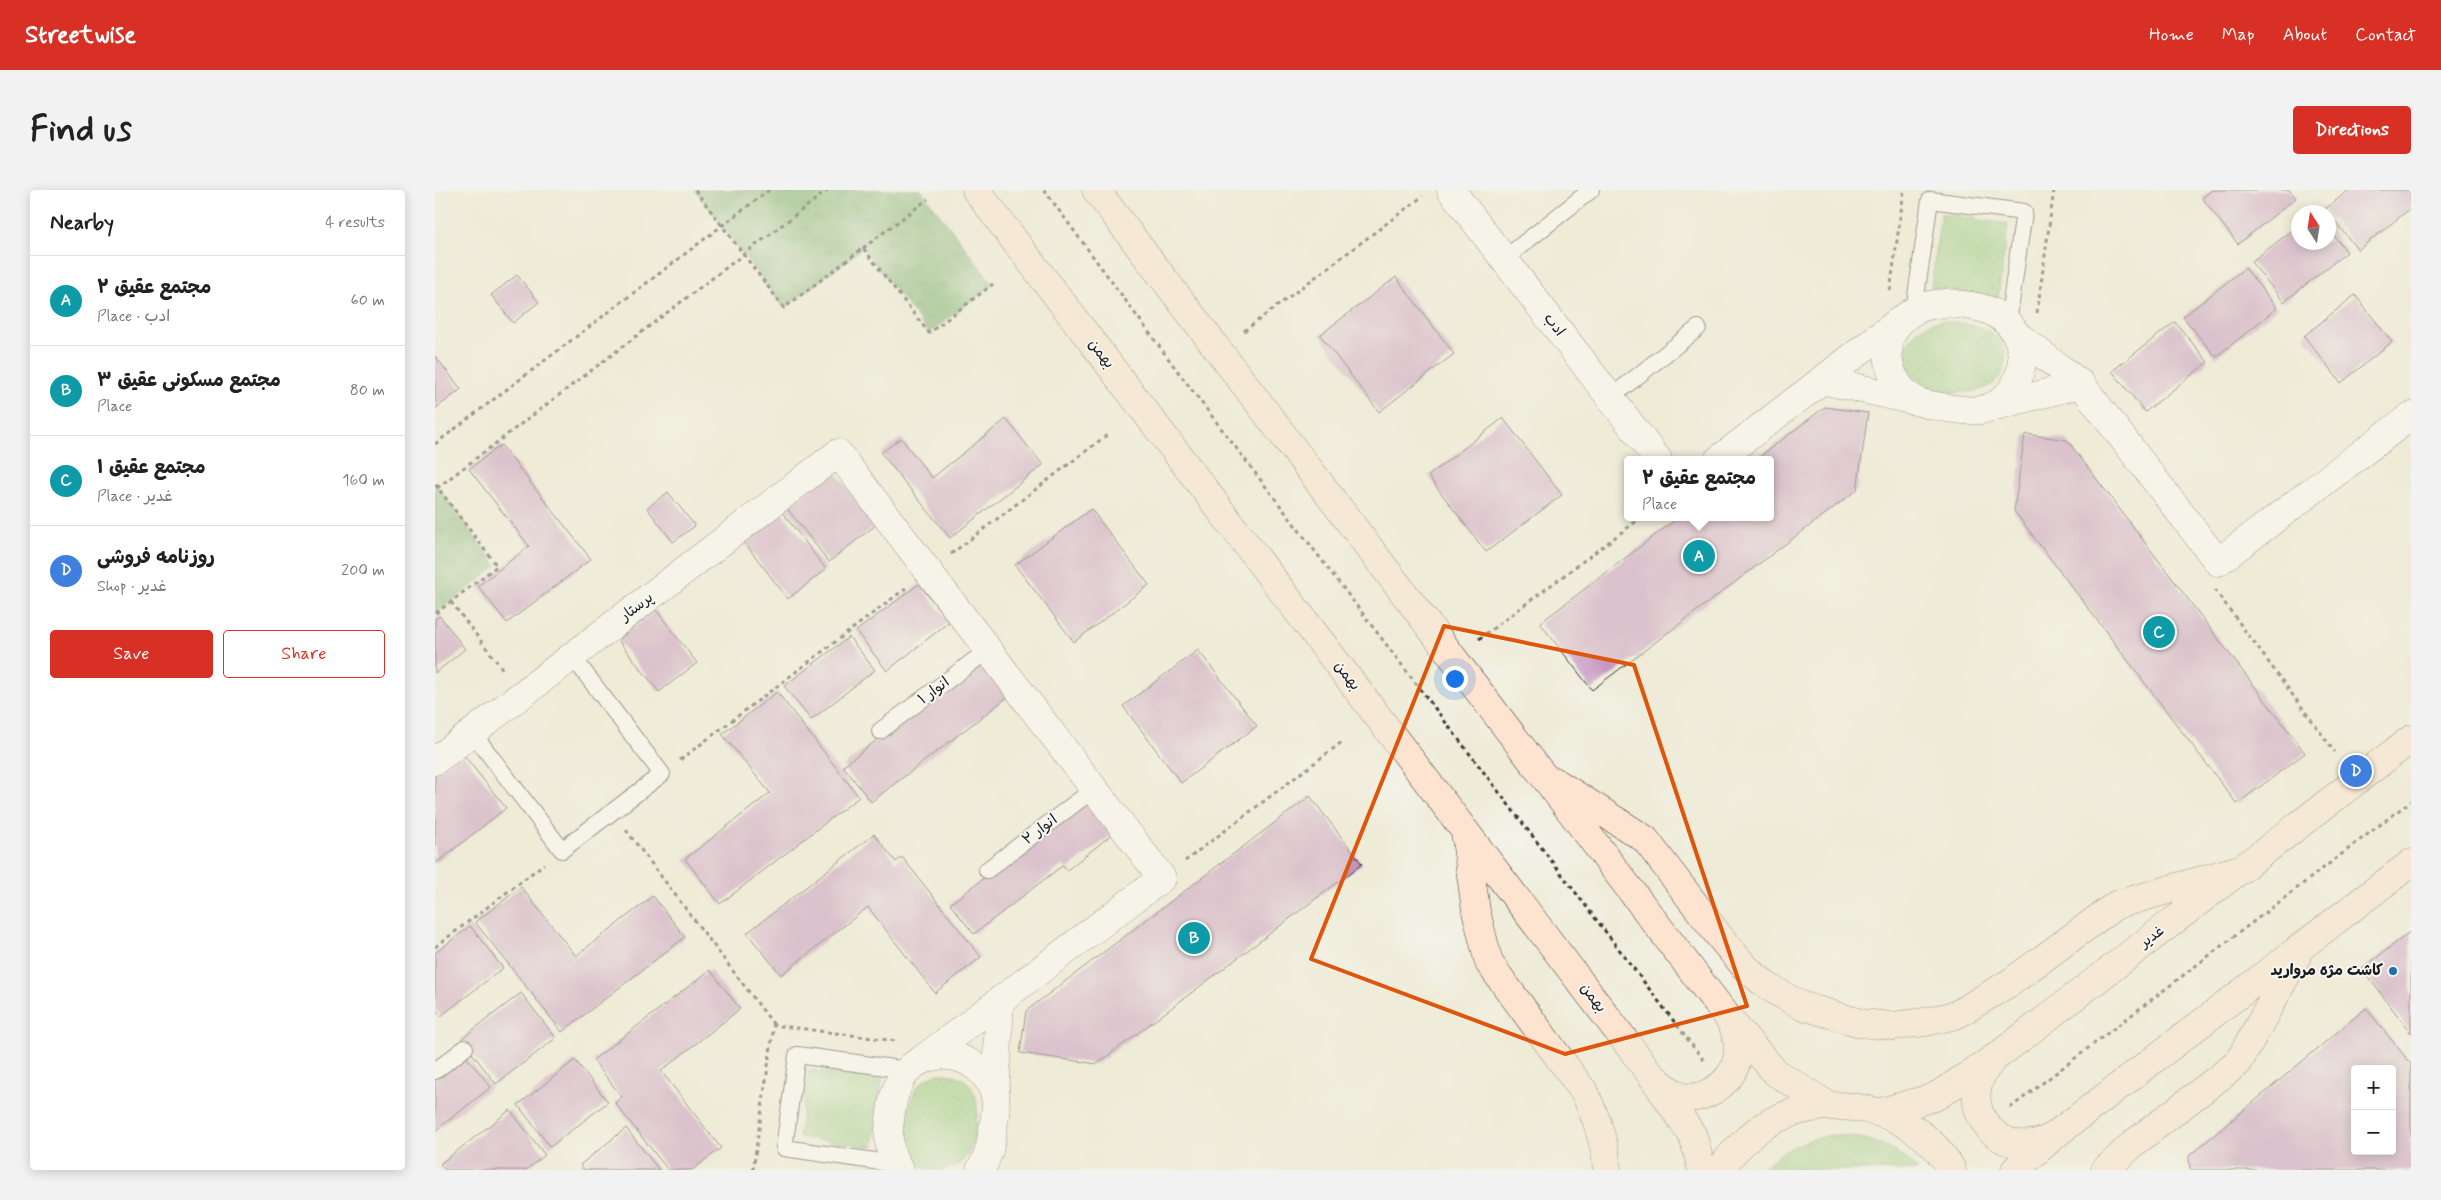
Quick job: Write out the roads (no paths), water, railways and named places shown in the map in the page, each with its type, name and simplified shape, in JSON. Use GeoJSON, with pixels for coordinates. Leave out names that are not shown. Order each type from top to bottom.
{"type":"FeatureCollection","features":[{"type":"Feature","properties":{"kind":"main road","name":"بهمن"},"geometry":{"type":"LineString","coordinates":[[976,190],[1652,1076],[1693,1136],[1702,1170]]}},
{"type":"Feature","properties":{"kind":"main road"},"geometry":{"type":"LineString","coordinates":[[1097,190],[1729,1018],[1776,1073],[1828,1105]]}},
{"type":"Feature","properties":{"kind":"main road","name":"غدیر"},"geometry":{"type":"LineString","coordinates":[[1881,1112],[1935,1097],[1996,1057],[2411,740]]}},
{"type":"Feature","properties":{"kind":"main road"},"geometry":{"type":"LineString","coordinates":[[1541,772],[1645,839],[1719,936],[1745,967],[1767,986],[1800,1005],[1860,1023],[1893,1026],[1925,1022],[1956,1014],[2005,986],[2116,905],[2243,868]]}},
{"type":"Feature","properties":{"kind":"main road"},"geometry":{"type":"LineString","coordinates":[[1465,830],[1476,911],[1489,963],[1585,1093],[1597,1122],[1605,1152],[1607,1170]]}},
{"type":"Feature","properties":{"kind":"main road"},"geometry":{"type":"LineString","coordinates":[[2015,1170],[2055,1135],[2411,863]]}},
{"type":"Feature","properties":{"kind":"main road"},"geometry":{"type":"LineString","coordinates":[[2105,1170],[2134,1143],[2238,1063],[2302,947]]}},
{"type":"Feature","properties":{"kind":"main road"},"geometry":{"type":"LineString","coordinates":[[1652,1076],[1680,1096],[1692,1098],[1705,1095],[1722,1085],[1730,1076],[1737,1063],[1739,1048],[1736,1032],[1729,1018]]}},
{"type":"Feature","properties":{"kind":"main road"},"geometry":{"type":"LineString","coordinates":[[1996,1057],[1981,1074],[1976,1097],[1978,1112],[1986,1126],[1997,1136],[2011,1143],[2027,1145],[2041,1142],[2055,1135]]}},
{"type":"Feature","properties":{"kind":"main road"},"geometry":{"type":"LineString","coordinates":[[1721,1170],[1725,1161],[1753,1132],[1788,1113],[1828,1105],[1881,1112],[1917,1130],[1945,1158],[1952,1170]]}},
{"type":"Feature","properties":{"kind":"street","name":"ادب"},"geometry":{"type":"LineString","coordinates":[[1451,190],[1655,456]]}},
{"type":"Feature","properties":{"kind":"street"},"geometry":{"type":"LineString","coordinates":[[1723,456],[1908,314],[1931,304],[1946,303],[1994,312],[2081,384],[2218,562],[2411,416]]}},
{"type":"Feature","properties":{"kind":"street"},"geometry":{"type":"LineString","coordinates":[[1908,314],[1893,332],[1889,348],[1889,364],[1894,379],[1904,392],[1917,401]]}},
{"type":"Feature","properties":{"kind":"street"},"geometry":{"type":"LineString","coordinates":[[1981,410],[1996,404],[2009,394],[2018,381],[2023,366],[2022,350],[2013,329]]}},
{"type":"Feature","properties":{"kind":"street"},"geometry":{"type":"LineString","coordinates":[[1822,380],[1965,410],[1981,410],[2081,384]]}},
{"type":"Feature","properties":{"kind":"street","name":"پرستار"},"geometry":{"type":"LineString","coordinates":[[435,761],[838,453],[988,650]]}},
{"type":"Feature","properties":{"kind":"street"},"geometry":{"type":"LineString","coordinates":[[897,1167],[889,1147],[888,1132],[893,1098],[898,1084],[914,1066],[1162,878],[988,650]]}},
{"type":"Feature","properties":{"kind":"street"},"geometry":{"type":"LineString","coordinates":[[984,1167],[994,1121],[1000,1000]]}},
{"type":"Feature","properties":{"kind":"street"},"geometry":{"type":"LineString","coordinates":[[914,1066],[935,1056],[951,1056],[967,1060],[980,1069],[990,1082],[995,1097]]}},
{"type":"Feature","properties":{"kind":"lane"},"geometry":{"type":"LineString","coordinates":[[1503,258],[1591,190]]}},
{"type":"Feature","properties":{"kind":"lane"},"geometry":{"type":"LineString","coordinates":[[1908,314],[1930,200],[2024,212],[2013,329]]}},
{"type":"Feature","properties":{"kind":"lane"},"geometry":{"type":"LineString","coordinates":[[1610,398],[1698,328]]}},
{"type":"Feature","properties":{"kind":"lane","name":"انوار ۱"},"geometry":{"type":"LineString","coordinates":[[881,731],[988,650]]}},
{"type":"Feature","properties":{"kind":"lane"},"geometry":{"type":"LineString","coordinates":[[472,732],[562,850],[662,774],[572,656]]}},
{"type":"Feature","properties":{"kind":"lane","name":"انوار ۲"},"geometry":{"type":"LineString","coordinates":[[987,870],[1094,788]]}},
{"type":"Feature","properties":{"kind":"lane"},"geometry":{"type":"LineString","coordinates":[[435,1071],[465,1048]]}},
{"type":"Feature","properties":{"kind":"lane"},"geometry":{"type":"LineString","coordinates":[[897,1167],[784,1148],[797,1055],[914,1066]]}},
{"type":"Feature","properties":{"kind":"place","name":"مجتمع عقیق ۲"},"geometry":{"type":"Point","coordinates":[1699,556]}},
{"type":"Feature","properties":{"kind":"place","name":"مجتمع عقیق ۱"},"geometry":{"type":"Point","coordinates":[2159,632]}},
{"type":"Feature","properties":{"kind":"place","name":"روزنامه فروشی"},"geometry":{"type":"Point","coordinates":[2356,771]}},
{"type":"Feature","properties":{"kind":"place","name":"مجتمع مسکونی عقیق ۳"},"geometry":{"type":"Point","coordinates":[1194,938]}},
{"type":"Feature","properties":{"kind":"place","name":"کاشت مژه مروارید"},"geometry":{"type":"Point","coordinates":[2393,971]}}]}
